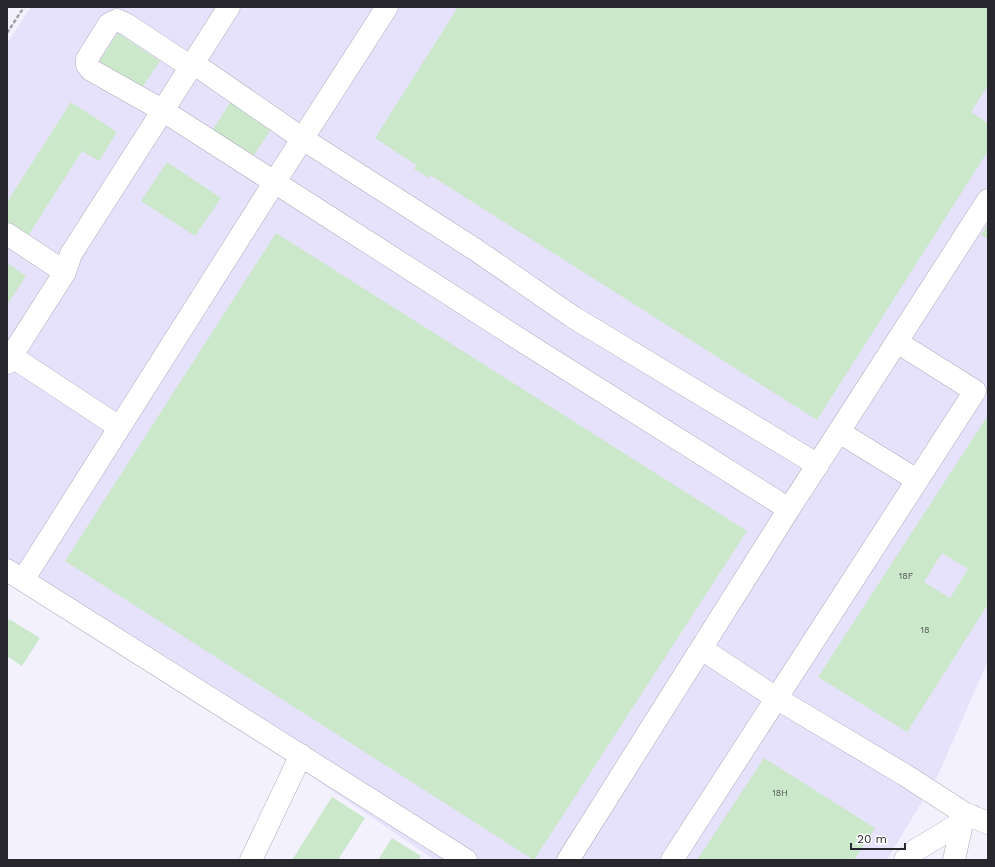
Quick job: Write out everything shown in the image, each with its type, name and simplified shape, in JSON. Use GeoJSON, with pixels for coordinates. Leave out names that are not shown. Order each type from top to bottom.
{"type":"FeatureCollection","features":[{"type":"Feature","properties":{"kind":"lane"},"geometry":{"type":"LineString","coordinates":[[120,427],[9,360],[65,272],[71,254],[229,7]]}},
{"type":"Feature","properties":{"kind":"lane"},"geometry":{"type":"LineString","coordinates":[[387,7],[120,427],[15,575],[466,860]]}},
{"type":"Feature","properties":{"kind":"lane"},"geometry":{"type":"LineString","coordinates":[[789,509],[274,183],[162,110],[100,75],[87,65],[87,59],[109,24],[117,20],[126,24],[185,63],[193,63],[303,139],[470,246],[573,316],[818,465]]}},
{"type":"Feature","properties":{"kind":"lane"},"geometry":{"type":"LineString","coordinates":[[568,860],[789,509],[988,200]]}},
{"type":"Feature","properties":{"kind":"lane"},"geometry":{"type":"LineString","coordinates":[[7,234],[65,272]]}},
{"type":"Feature","properties":{"kind":"lane"},"geometry":{"type":"LineString","coordinates":[[672,860],[975,391],[897,342]]}},
{"type":"Feature","properties":{"kind":"lane"},"geometry":{"type":"LineString","coordinates":[[839,432],[917,480]]}},
{"type":"Feature","properties":{"kind":"lane"},"geometry":{"type":"LineString","coordinates":[[702,649],[776,698],[905,775],[974,821]]}},
{"type":"Feature","properties":{"kind":"lane"},"geometry":{"type":"LineString","coordinates":[[251,860],[301,755]]}},
{"type":"Feature","properties":{"kind":"lane"},"geometry":{"type":"LineString","coordinates":[[905,860],[916,850],[974,821]]}},
{"type":"Feature","properties":{"kind":"lane"},"geometry":{"type":"LineString","coordinates":[[954,860],[974,821]]}},
{"type":"Feature","properties":{"kind":"path"},"geometry":{"type":"LineString","coordinates":[[7,33],[24,7]]}},
{"type":"Feature","properties":{"kind":"shaded area"},"geometry":{"type":"Polygon","coordinates":[[[31,7],[988,7],[988,661],[939,773],[887,860],[435,860],[7,572],[7,43],[31,7]]]}},
{"type":"Feature","properties":{"kind":"building"},"geometry":{"type":"Polygon","coordinates":[[[458,7],[988,7],[988,85],[971,112],[988,123],[988,151],[817,420],[430,175],[429,178],[414,169],[416,165],[375,138],[458,7]]]}},
{"type":"Feature","properties":{"kind":"building"},"geometry":{"type":"Polygon","coordinates":[[[118,33],[160,61],[141,89],[99,61],[118,33]]]}},
{"type":"Feature","properties":{"kind":"building"},"geometry":{"type":"Polygon","coordinates":[[[231,101],[272,128],[252,158],[212,131],[231,101]]]}},
{"type":"Feature","properties":{"kind":"building"},"geometry":{"type":"Polygon","coordinates":[[[71,102],[117,132],[99,161],[82,151],[28,236],[7,223],[7,202],[71,102]]]}},
{"type":"Feature","properties":{"kind":"building"},"geometry":{"type":"Polygon","coordinates":[[[167,162],[221,198],[195,236],[141,201],[167,162]]]}},
{"type":"Feature","properties":{"kind":"building"},"geometry":{"type":"Polygon","coordinates":[[[988,224],[988,239],[981,235],[988,224]]]}},
{"type":"Feature","properties":{"kind":"building"},"geometry":{"type":"Polygon","coordinates":[[[276,233],[747,531],[534,860],[65,561],[276,233]]]}},
{"type":"Feature","properties":{"kind":"building"},"geometry":{"type":"Polygon","coordinates":[[[7,263],[26,276],[7,305],[7,263]]]}},
{"type":"Feature","properties":{"kind":"building"},"geometry":{"type":"Polygon","coordinates":[[[988,415],[988,604],[907,732],[818,677],[988,415]],[[942,553],[924,582],[950,598],[968,569],[942,553]]]}},
{"type":"Feature","properties":{"kind":"building"},"geometry":{"type":"Polygon","coordinates":[[[9,619],[40,638],[22,666],[7,656],[7,623],[9,619]]]}},
{"type":"Feature","properties":{"kind":"building"},"geometry":{"type":"Polygon","coordinates":[[[764,758],[875,828],[854,860],[697,860],[764,758]]]}},
{"type":"Feature","properties":{"kind":"building"},"geometry":{"type":"Polygon","coordinates":[[[332,797],[365,818],[338,860],[292,860],[332,797]]]}},
{"type":"Feature","properties":{"kind":"building"},"geometry":{"type":"Polygon","coordinates":[[[392,838],[421,856],[418,860],[378,860],[392,838]]]}}]}
